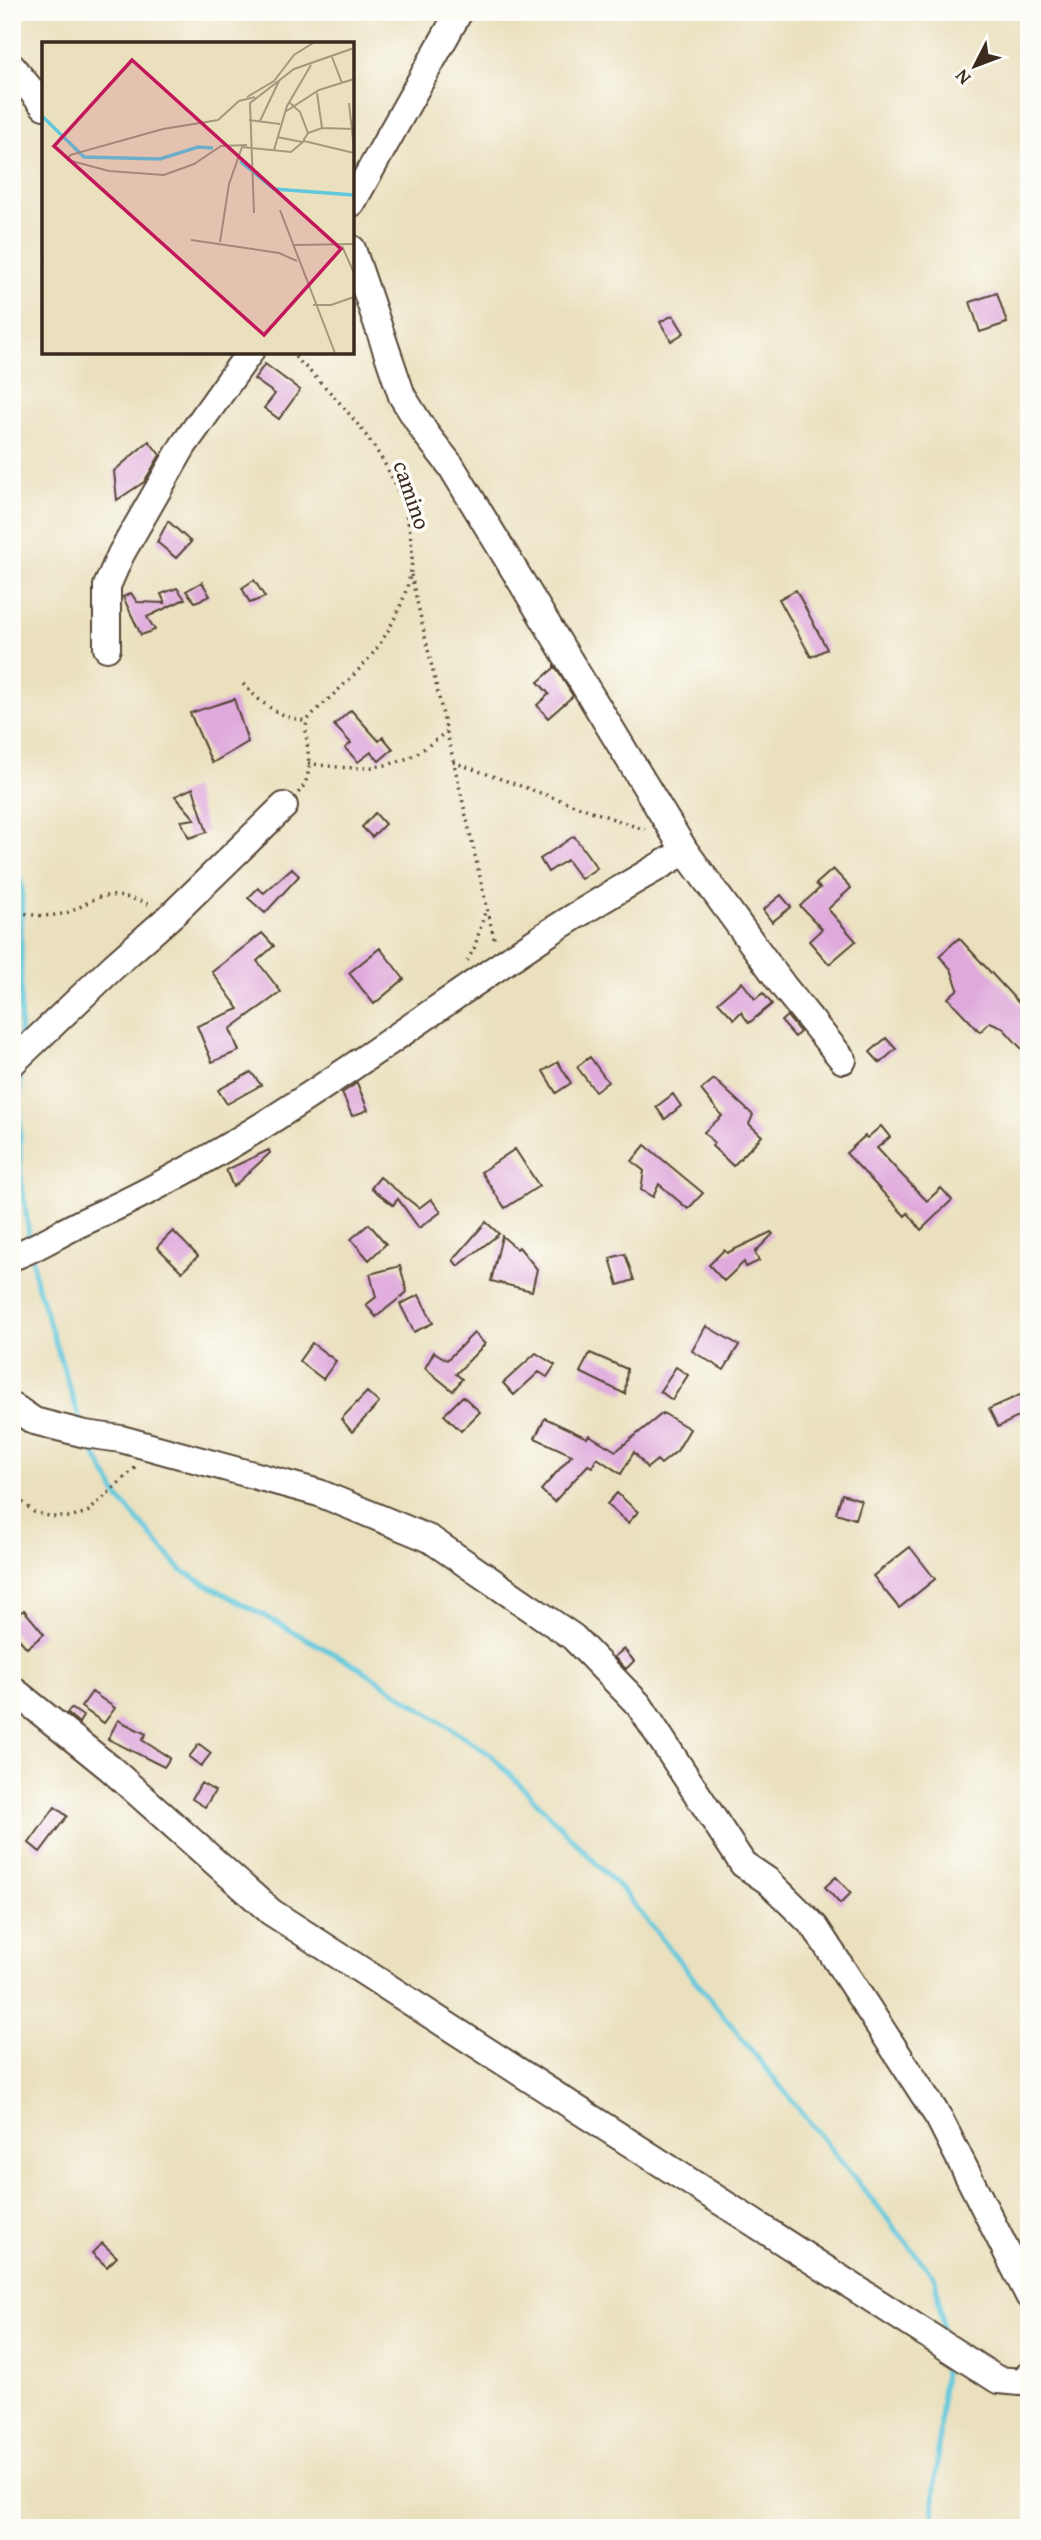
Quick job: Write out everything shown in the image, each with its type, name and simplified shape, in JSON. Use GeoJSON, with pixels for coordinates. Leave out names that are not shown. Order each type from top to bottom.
{"type":"FeatureCollection","features":[{"type":"Feature","properties":{"kind":"street"},"geometry":{"type":"LineString","coordinates":[[354,199],[459,12]]}},
{"type":"Feature","properties":{"kind":"street"},"geometry":{"type":"LineString","coordinates":[[12,67],[42,104]]}},
{"type":"Feature","properties":{"kind":"street"},"geometry":{"type":"LineString","coordinates":[[354,255],[402,396],[450,466],[682,846],[784,987],[843,1060]]}},
{"type":"Feature","properties":{"kind":"street"},"geometry":{"type":"LineString","coordinates":[[107,648],[107,586],[121,554],[183,446],[249,354]]}},
{"type":"Feature","properties":{"kind":"street"},"geometry":{"type":"LineString","coordinates":[[12,1063],[284,806]]}},
{"type":"Feature","properties":{"kind":"street"},"geometry":{"type":"LineString","coordinates":[[12,1257],[32,1250],[80,1223],[116,1208],[237,1143],[546,934],[682,846]]}},
{"type":"Feature","properties":{"kind":"street"},"geometry":{"type":"LineString","coordinates":[[12,1406],[34,1421],[85,1434],[121,1439],[318,1493],[430,1539],[573,1637],[639,1705],[743,1864],[768,1881],[815,1927],[939,2118],[1029,2296]]}},
{"type":"Feature","properties":{"kind":"street"},"geometry":{"type":"LineString","coordinates":[[12,1689],[111,1769],[271,1912],[998,2380],[1021,2382],[1029,2375]]}},
{"type":"Feature","properties":{"kind":"path","name":"camino"},"geometry":{"type":"LineString","coordinates":[[292,354],[338,398],[386,466],[396,487],[409,531],[412,554],[411,573],[392,624],[372,656],[307,721]]}},
{"type":"Feature","properties":{"kind":"path"},"geometry":{"type":"LineString","coordinates":[[411,573],[501,965]]}},
{"type":"Feature","properties":{"kind":"path"},"geometry":{"type":"LineString","coordinates":[[243,684],[262,704],[276,713],[307,721],[309,774],[305,785],[284,806]]}},
{"type":"Feature","properties":{"kind":"path"},"geometry":{"type":"LineString","coordinates":[[308,762],[343,769],[378,767],[411,757],[446,732]]}},
{"type":"Feature","properties":{"kind":"path"},"geometry":{"type":"LineString","coordinates":[[453,761],[682,846]]}},
{"type":"Feature","properties":{"kind":"path"},"geometry":{"type":"LineString","coordinates":[[12,909],[55,916],[107,896],[137,900],[174,912]]}},
{"type":"Feature","properties":{"kind":"path"},"geometry":{"type":"LineString","coordinates":[[464,966],[474,949],[487,907]]}},
{"type":"Feature","properties":{"kind":"path"},"geometry":{"type":"LineString","coordinates":[[12,1493],[34,1512],[52,1517],[73,1517],[89,1511],[156,1448]]}},
{"type":"Feature","properties":{"kind":"path"},"geometry":{"type":"LineString","coordinates":[[12,1525],[12,1539]]}},
{"type":"Feature","properties":{"kind":"building"},"geometry":{"type":"Polygon","coordinates":[[[997,293],[1007,323],[980,332],[970,302],[997,293]]]}},
{"type":"Feature","properties":{"kind":"building"},"geometry":{"type":"Polygon","coordinates":[[[673,315],[684,333],[671,341],[660,322],[673,315]]]}},
{"type":"Feature","properties":{"kind":"building"},"geometry":{"type":"Polygon","coordinates":[[[265,364],[300,390],[279,419],[264,408],[275,394],[254,379],[265,364]]]}},
{"type":"Feature","properties":{"kind":"building"},"geometry":{"type":"Polygon","coordinates":[[[149,441],[160,455],[144,482],[117,500],[114,471],[149,441]]]}},
{"type":"Feature","properties":{"kind":"building"},"geometry":{"type":"Polygon","coordinates":[[[168,521],[191,542],[176,558],[157,542],[168,521]]]}},
{"type":"Feature","properties":{"kind":"building"},"geometry":{"type":"Polygon","coordinates":[[[254,580],[265,597],[250,603],[242,588],[254,580]]]}},
{"type":"Feature","properties":{"kind":"building"},"geometry":{"type":"Polygon","coordinates":[[[202,582],[210,596],[195,602],[186,591],[202,582]]]}},
{"type":"Feature","properties":{"kind":"building"},"geometry":{"type":"Polygon","coordinates":[[[177,588],[185,599],[147,617],[155,630],[141,635],[123,597],[131,593],[137,602],[165,603],[161,594],[177,588]]]}},
{"type":"Feature","properties":{"kind":"building"},"geometry":{"type":"Polygon","coordinates":[[[796,590],[827,649],[811,657],[779,599],[796,590]]]}},
{"type":"Feature","properties":{"kind":"building"},"geometry":{"type":"Polygon","coordinates":[[[554,665],[573,696],[548,718],[537,705],[549,694],[538,682],[554,665]]]}},
{"type":"Feature","properties":{"kind":"building"},"geometry":{"type":"Polygon","coordinates":[[[234,699],[248,742],[212,763],[190,713],[234,699]]]}},
{"type":"Feature","properties":{"kind":"building"},"geometry":{"type":"Polygon","coordinates":[[[351,710],[379,741],[383,737],[393,749],[379,761],[371,752],[358,762],[345,748],[351,743],[334,725],[351,710]]]}},
{"type":"Feature","properties":{"kind":"building"},"geometry":{"type":"Polygon","coordinates":[[[193,788],[207,832],[189,838],[181,821],[195,819],[175,796],[193,788]]]}},
{"type":"Feature","properties":{"kind":"building"},"geometry":{"type":"Polygon","coordinates":[[[375,813],[385,824],[372,837],[362,827],[375,813]]]}},
{"type":"Feature","properties":{"kind":"building"},"geometry":{"type":"Polygon","coordinates":[[[574,836],[597,868],[581,879],[567,860],[548,872],[540,859],[574,836]]]}},
{"type":"Feature","properties":{"kind":"building"},"geometry":{"type":"Polygon","coordinates":[[[292,868],[299,876],[265,913],[248,898],[258,888],[264,893],[292,868]]]}},
{"type":"Feature","properties":{"kind":"building"},"geometry":{"type":"Polygon","coordinates":[[[833,869],[851,888],[828,909],[856,941],[829,964],[809,941],[822,929],[800,906],[820,888],[816,884],[833,869]]]}},
{"type":"Feature","properties":{"kind":"building"},"geometry":{"type":"Polygon","coordinates":[[[781,895],[791,907],[772,922],[763,910],[781,895]]]}},
{"type":"Feature","properties":{"kind":"building"},"geometry":{"type":"Polygon","coordinates":[[[262,933],[274,946],[257,961],[281,992],[230,1029],[239,1051],[212,1062],[197,1026],[239,1009],[212,972],[262,933]]]}},
{"type":"Feature","properties":{"kind":"building"},"geometry":{"type":"Polygon","coordinates":[[[959,938],[1029,1014],[1029,1057],[1002,1027],[990,1022],[980,1032],[948,998],[958,989],[951,969],[939,956],[959,938]]]}},
{"type":"Feature","properties":{"kind":"building"},"geometry":{"type":"Polygon","coordinates":[[[380,948],[404,979],[374,1004],[349,973],[380,948]]]}},
{"type":"Feature","properties":{"kind":"building"},"geometry":{"type":"Polygon","coordinates":[[[742,982],[755,999],[763,993],[772,1004],[749,1023],[741,1012],[734,1019],[718,1002],[742,982]]]}},
{"type":"Feature","properties":{"kind":"building"},"geometry":{"type":"Polygon","coordinates":[[[787,1016],[800,1032],[795,1037],[781,1021],[787,1016]]]}},
{"type":"Feature","properties":{"kind":"building"},"geometry":{"type":"Polygon","coordinates":[[[886,1038],[896,1049],[880,1063],[870,1052],[886,1038]]]}},
{"type":"Feature","properties":{"kind":"building"},"geometry":{"type":"Polygon","coordinates":[[[590,1057],[608,1082],[595,1091],[577,1067],[590,1057]]]}},
{"type":"Feature","properties":{"kind":"building"},"geometry":{"type":"Polygon","coordinates":[[[558,1062],[571,1083],[556,1093],[543,1071],[558,1062]]]}},
{"type":"Feature","properties":{"kind":"building"},"geometry":{"type":"Polygon","coordinates":[[[251,1072],[261,1085],[227,1104],[218,1090],[251,1072]]]}},
{"type":"Feature","properties":{"kind":"building"},"geometry":{"type":"Polygon","coordinates":[[[714,1079],[753,1115],[749,1124],[762,1136],[733,1166],[712,1146],[714,1143],[704,1132],[722,1116],[701,1090],[714,1079]]]}},
{"type":"Feature","properties":{"kind":"building"},"geometry":{"type":"Polygon","coordinates":[[[357,1083],[368,1110],[352,1116],[342,1093],[357,1083]]]}},
{"type":"Feature","properties":{"kind":"building"},"geometry":{"type":"Polygon","coordinates":[[[673,1094],[681,1106],[665,1119],[656,1107],[673,1094]]]}},
{"type":"Feature","properties":{"kind":"building"},"geometry":{"type":"Polygon","coordinates":[[[881,1126],[890,1137],[877,1148],[900,1173],[927,1201],[941,1188],[952,1200],[921,1230],[908,1213],[905,1216],[846,1153],[881,1126]]]}},
{"type":"Feature","properties":{"kind":"building"},"geometry":{"type":"Polygon","coordinates":[[[645,1145],[703,1193],[688,1209],[659,1184],[653,1197],[641,1190],[644,1171],[632,1161],[645,1145]]]}},
{"type":"Feature","properties":{"kind":"building"},"geometry":{"type":"Polygon","coordinates":[[[515,1149],[539,1186],[505,1208],[481,1172],[515,1149]]]}},
{"type":"Feature","properties":{"kind":"building"},"geometry":{"type":"Polygon","coordinates":[[[269,1150],[270,1153],[233,1187],[226,1170],[269,1150]]]}},
{"type":"Feature","properties":{"kind":"building"},"geometry":{"type":"Polygon","coordinates":[[[380,1177],[419,1208],[431,1199],[441,1212],[419,1228],[398,1199],[393,1205],[371,1188],[380,1177]]]}},
{"type":"Feature","properties":{"kind":"building"},"geometry":{"type":"Polygon","coordinates":[[[486,1222],[499,1234],[458,1266],[453,1260],[486,1222]]]}},
{"type":"Feature","properties":{"kind":"building"},"geometry":{"type":"Polygon","coordinates":[[[369,1224],[386,1244],[369,1260],[351,1239],[369,1224]]]}},
{"type":"Feature","properties":{"kind":"building"},"geometry":{"type":"Polygon","coordinates":[[[173,1231],[198,1256],[182,1272],[157,1247],[173,1231]]]}},
{"type":"Feature","properties":{"kind":"building"},"geometry":{"type":"Polygon","coordinates":[[[771,1232],[773,1234],[755,1252],[759,1261],[746,1267],[744,1262],[724,1281],[709,1265],[724,1250],[727,1253],[771,1232]]]}},
{"type":"Feature","properties":{"kind":"building"},"geometry":{"type":"Polygon","coordinates":[[[502,1236],[517,1249],[519,1247],[537,1269],[532,1291],[491,1281],[502,1236]]]}},
{"type":"Feature","properties":{"kind":"building"},"geometry":{"type":"Polygon","coordinates":[[[625,1254],[634,1280],[618,1285],[610,1258],[625,1254]]]}},
{"type":"Feature","properties":{"kind":"building"},"geometry":{"type":"Polygon","coordinates":[[[400,1266],[407,1292],[376,1317],[366,1305],[376,1297],[370,1274],[400,1266]]]}},
{"type":"Feature","properties":{"kind":"building"},"geometry":{"type":"Polygon","coordinates":[[[419,1295],[433,1323],[414,1332],[400,1304],[419,1295]]]}},
{"type":"Feature","properties":{"kind":"building"},"geometry":{"type":"Polygon","coordinates":[[[706,1326],[739,1345],[724,1370],[692,1351],[706,1326]]]}},
{"type":"Feature","properties":{"kind":"building"},"geometry":{"type":"Polygon","coordinates":[[[474,1333],[485,1344],[456,1374],[462,1379],[453,1391],[425,1368],[434,1352],[447,1360],[474,1333]]]}},
{"type":"Feature","properties":{"kind":"building"},"geometry":{"type":"Polygon","coordinates":[[[312,1343],[336,1361],[323,1379],[299,1361],[312,1343]]]}},
{"type":"Feature","properties":{"kind":"building"},"geometry":{"type":"Polygon","coordinates":[[[536,1353],[555,1365],[547,1377],[539,1372],[514,1395],[503,1383],[536,1353]]]}},
{"type":"Feature","properties":{"kind":"building"},"geometry":{"type":"Polygon","coordinates":[[[590,1353],[627,1369],[625,1394],[580,1372],[590,1353]]]}},
{"type":"Feature","properties":{"kind":"building"},"geometry":{"type":"Polygon","coordinates":[[[676,1367],[688,1375],[672,1400],[660,1391],[676,1367]]]}},
{"type":"Feature","properties":{"kind":"building"},"geometry":{"type":"Polygon","coordinates":[[[367,1392],[379,1403],[352,1432],[341,1419],[367,1392]]]}},
{"type":"Feature","properties":{"kind":"building"},"geometry":{"type":"Polygon","coordinates":[[[1022,1394],[1029,1412],[998,1427],[989,1409],[1022,1394]]]}},
{"type":"Feature","properties":{"kind":"building"},"geometry":{"type":"Polygon","coordinates":[[[463,1396],[480,1412],[461,1431],[444,1415],[463,1396]]]}},
{"type":"Feature","properties":{"kind":"building"},"geometry":{"type":"Polygon","coordinates":[[[663,1413],[690,1429],[677,1451],[661,1464],[657,1460],[647,1468],[634,1452],[621,1474],[597,1458],[592,1467],[588,1465],[554,1502],[541,1490],[572,1455],[535,1438],[545,1418],[587,1438],[589,1435],[616,1451],[663,1413]]]}},
{"type":"Feature","properties":{"kind":"building"},"geometry":{"type":"Polygon","coordinates":[[[617,1493],[638,1512],[628,1523],[607,1504],[617,1493]]]}},
{"type":"Feature","properties":{"kind":"building"},"geometry":{"type":"Polygon","coordinates":[[[842,1494],[861,1500],[855,1519],[836,1513],[842,1494]]]}},
{"type":"Feature","properties":{"kind":"building"},"geometry":{"type":"Polygon","coordinates":[[[910,1547],[935,1579],[899,1608],[873,1576],[910,1547]]]}},
{"type":"Feature","properties":{"kind":"building"},"geometry":{"type":"Polygon","coordinates":[[[24,1610],[44,1634],[27,1648],[12,1631],[12,1620],[24,1610]]]}},
{"type":"Feature","properties":{"kind":"building"},"geometry":{"type":"Polygon","coordinates":[[[624,1649],[634,1661],[626,1669],[614,1657],[624,1649]]]}},
{"type":"Feature","properties":{"kind":"building"},"geometry":{"type":"Polygon","coordinates":[[[92,1692],[115,1708],[104,1723],[81,1707],[92,1692]]]}},
{"type":"Feature","properties":{"kind":"building"},"geometry":{"type":"Polygon","coordinates":[[[71,1708],[83,1716],[79,1723],[67,1713],[71,1708]]]}},
{"type":"Feature","properties":{"kind":"building"},"geometry":{"type":"Polygon","coordinates":[[[118,1720],[146,1734],[142,1740],[170,1758],[164,1767],[108,1739],[118,1720]]]}},
{"type":"Feature","properties":{"kind":"building"},"geometry":{"type":"Polygon","coordinates":[[[199,1744],[211,1753],[201,1766],[189,1757],[199,1744]]]}},
{"type":"Feature","properties":{"kind":"building"},"geometry":{"type":"Polygon","coordinates":[[[201,1783],[215,1791],[205,1807],[192,1799],[201,1783]]]}},
{"type":"Feature","properties":{"kind":"building"},"geometry":{"type":"Polygon","coordinates":[[[55,1807],[67,1816],[40,1852],[29,1843],[55,1807]]]}},
{"type":"Feature","properties":{"kind":"building"},"geometry":{"type":"Polygon","coordinates":[[[836,1877],[851,1893],[840,1904],[825,1887],[836,1877]]]}},
{"type":"Feature","properties":{"kind":"building"},"geometry":{"type":"Polygon","coordinates":[[[102,2243],[117,2257],[107,2267],[92,2253],[102,2243]]]}},
{"type":"Feature","properties":{"kind":"waterway"},"geometry":{"type":"LineString","coordinates":[[12,856],[22,886],[20,1044]]}},
{"type":"Feature","properties":{"kind":"waterway"},"geometry":{"type":"LineString","coordinates":[[20,1067],[20,1170],[30,1242]]}},
{"type":"Feature","properties":{"kind":"waterway"},"geometry":{"type":"LineString","coordinates":[[32,1255],[35,1278],[81,1424]]}},
{"type":"Feature","properties":{"kind":"waterway"},"geometry":{"type":"LineString","coordinates":[[89,1443],[118,1497],[182,1571],[360,1668],[491,1755],[624,1892],[935,2278],[944,2336]]}},
{"type":"Feature","properties":{"kind":"waterway"},"geometry":{"type":"LineString","coordinates":[[932,2528],[945,2356]]}}]}
